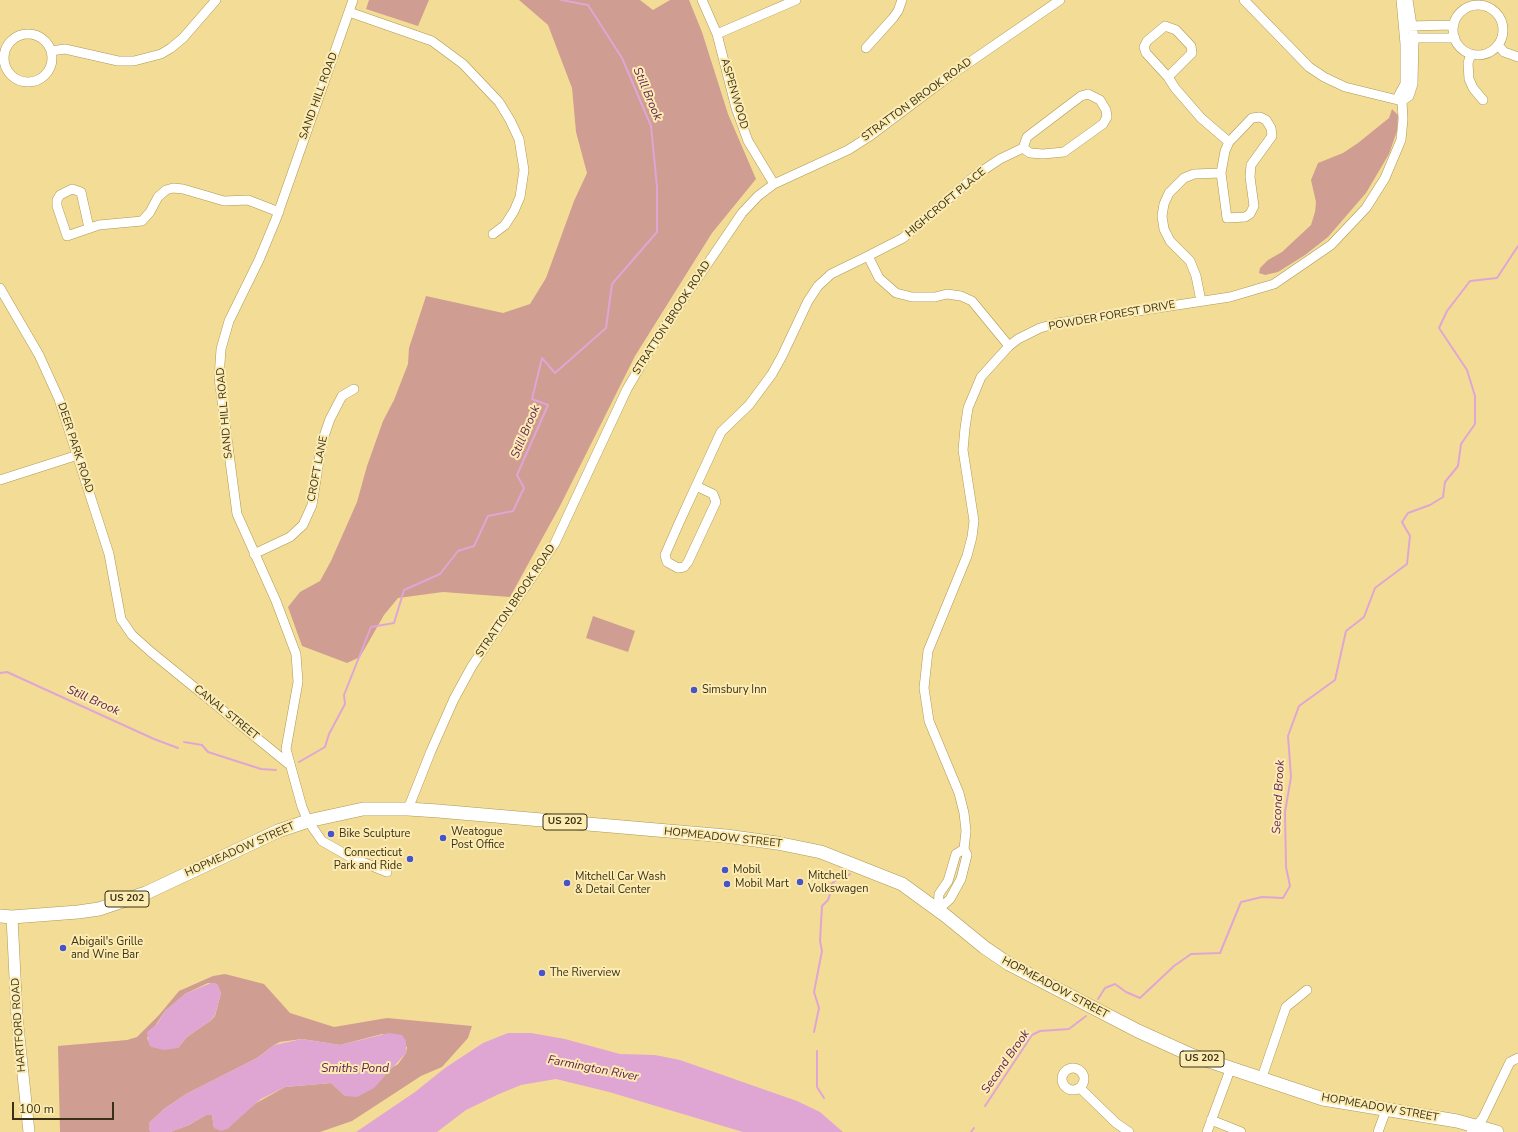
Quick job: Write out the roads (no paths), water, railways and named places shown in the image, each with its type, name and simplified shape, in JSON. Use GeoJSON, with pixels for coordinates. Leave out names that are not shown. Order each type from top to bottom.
{"type":"FeatureCollection","features":[{"type":"Feature","properties":{"kind":"highway","name":"HOPMEADOW STREET"},"geometry":{"type":"LineString","coordinates":[[6,917],[78,912],[111,904],[146,893],[278,831],[308,821],[363,809],[408,809],[726,836],[777,843],[821,852],[902,884],[998,956],[1027,974],[1159,1042],[1230,1070],[1323,1099],[1497,1132]]}},
{"type":"Feature","properties":{"kind":"main road","name":"HARTFORD ROAD"},"geometry":{"type":"LineString","coordinates":[[6,917],[29,1132]]}},
{"type":"Feature","properties":{"kind":"street"},"geometry":{"type":"LineString","coordinates":[[51,51],[65,50],[118,61],[134,61],[161,54],[183,38],[216,0]]}},
{"type":"Feature","properties":{"kind":"street","name":"SAND HILL ROAD"},"geometry":{"type":"LineString","coordinates":[[290,765],[286,749],[298,682],[296,654],[276,601],[237,514],[232,490],[219,378],[221,349],[229,321],[259,260],[279,212],[353,0]]}},
{"type":"Feature","properties":{"kind":"street","name":"ASPENWOOD"},"geometry":{"type":"LineString","coordinates":[[702,0],[717,34],[736,108],[748,141],[774,184]]}},
{"type":"Feature","properties":{"kind":"street"},"geometry":{"type":"LineString","coordinates":[[717,34],[796,0]]}},
{"type":"Feature","properties":{"kind":"street"},"geometry":{"type":"LineString","coordinates":[[866,48],[898,11],[902,0]]}},
{"type":"Feature","properties":{"kind":"street","name":"STRATTON BROOK ROAD"},"geometry":{"type":"LineString","coordinates":[[408,809],[431,751],[461,686],[485,646],[555,543],[627,389],[657,338],[742,213],[758,196],[774,184],[848,150],[870,136],[957,70],[1060,0]]}},
{"type":"Feature","properties":{"kind":"street"},"geometry":{"type":"LineString","coordinates":[[1244,0],[1304,62],[1324,77],[1345,87],[1402,101],[1409,96],[1412,84],[1408,26],[1408,0]]}},
{"type":"Feature","properties":{"kind":"street"},"geometry":{"type":"LineString","coordinates":[[1401,0],[1408,26]]}},
{"type":"Feature","properties":{"kind":"street"},"geometry":{"type":"LineString","coordinates":[[1467,3],[1482,4],[1496,11],[1503,24],[1504,32],[1498,45],[1486,54],[1470,54],[1458,45],[1454,38],[1454,25],[1456,18],[1467,3]]}},
{"type":"Feature","properties":{"kind":"street"},"geometry":{"type":"LineString","coordinates":[[349,12],[432,42],[463,64],[499,102],[519,139],[524,170],[520,197],[514,211],[505,225],[493,234]]}},
{"type":"Feature","properties":{"kind":"street"},"geometry":{"type":"LineString","coordinates":[[1408,26],[1454,25]]}},
{"type":"Feature","properties":{"kind":"street"},"geometry":{"type":"LineString","coordinates":[[1168,77],[1192,53],[1191,46],[1176,30],[1165,26],[1147,41],[1144,47],[1146,53],[1168,77],[1175,88],[1201,118],[1229,142]]}},
{"type":"Feature","properties":{"kind":"street"},"geometry":{"type":"LineString","coordinates":[[36,34],[42,38],[51,51],[52,64],[49,70],[33,82],[23,82],[14,78],[5,66],[4,51],[13,38],[20,35],[36,34]]}},
{"type":"Feature","properties":{"kind":"street"},"geometry":{"type":"LineString","coordinates":[[1409,38],[1454,38]]}},
{"type":"Feature","properties":{"kind":"street"},"geometry":{"type":"LineString","coordinates":[[1498,45],[1504,52],[1518,57]]}},
{"type":"Feature","properties":{"kind":"street"},"geometry":{"type":"LineString","coordinates":[[1470,54],[1468,63],[1469,79],[1473,88],[1483,100]]}},
{"type":"Feature","properties":{"kind":"street"},"geometry":{"type":"LineString","coordinates":[[1088,94],[1094,96],[1100,100],[1106,110],[1107,117],[1103,124],[1064,152],[1043,154],[1030,153],[1023,148],[1027,137],[1081,96],[1088,94]]}},
{"type":"Feature","properties":{"kind":"street","name":"POWDER FOREST DRIVE"},"geometry":{"type":"LineString","coordinates":[[938,910],[939,894],[948,881],[956,854],[964,849],[966,831],[964,813],[959,793],[929,721],[924,688],[928,651],[967,556],[972,537],[974,521],[973,506],[964,450],[968,408],[981,377],[1009,346],[1018,339],[1040,328],[1058,323],[1230,297],[1274,284],[1331,245],[1350,228],[1376,192],[1396,153],[1403,129],[1402,101]]}},
{"type":"Feature","properties":{"kind":"street"},"geometry":{"type":"LineString","coordinates":[[1260,117],[1266,120],[1271,128],[1272,136],[1257,154],[1251,165],[1250,177],[1254,206],[1250,214],[1244,217],[1227,218],[1221,173],[1225,151],[1229,142],[1252,118],[1260,117]]}},
{"type":"Feature","properties":{"kind":"street","name":"HIGHCROFT PLACE"},"geometry":{"type":"LineString","coordinates":[[696,486],[712,494],[716,502],[688,562],[684,567],[678,568],[667,562],[665,555],[696,486],[721,432],[749,405],[772,374],[808,301],[818,286],[831,274],[903,238],[970,180],[1000,159],[1023,148]]}},
{"type":"Feature","properties":{"kind":"street"},"geometry":{"type":"LineString","coordinates":[[1200,301],[1196,276],[1190,261],[1170,241],[1164,229],[1162,216],[1164,204],[1169,193],[1184,178],[1194,174],[1221,173]]}},
{"type":"Feature","properties":{"kind":"street"},"geometry":{"type":"LineString","coordinates":[[89,228],[81,192],[72,189],[60,195],[56,206],[67,236],[89,228],[111,223],[142,221],[150,212],[158,197],[166,190],[173,188],[183,189],[224,201],[248,200],[279,212]]}},
{"type":"Feature","properties":{"kind":"street"},"geometry":{"type":"LineString","coordinates":[[868,256],[878,278],[896,293],[912,297],[947,294],[961,296],[972,301],[1009,346]]}},
{"type":"Feature","properties":{"kind":"street","name":"DEER PARK ROAD"},"geometry":{"type":"LineString","coordinates":[[0,288],[39,355],[59,399],[109,554],[121,619]]}},
{"type":"Feature","properties":{"kind":"street","name":"CROFT LANE"},"geometry":{"type":"LineString","coordinates":[[254,554],[290,537],[303,525],[312,505],[322,442],[328,424],[342,396],[354,389]]}},
{"type":"Feature","properties":{"kind":"street"},"geometry":{"type":"LineString","coordinates":[[0,480],[78,455]]}},
{"type":"Feature","properties":{"kind":"street","name":"CANAL STREET"},"geometry":{"type":"LineString","coordinates":[[121,619],[132,635],[151,652],[290,765]]}},
{"type":"Feature","properties":{"kind":"street"},"geometry":{"type":"LineString","coordinates":[[290,765],[302,808],[308,821],[322,841],[352,858],[387,872]]}},
{"type":"Feature","properties":{"kind":"street"},"geometry":{"type":"LineString","coordinates":[[1261,1080],[1286,1007],[1307,990]]}},
{"type":"Feature","properties":{"kind":"street"},"geometry":{"type":"LineString","coordinates":[[1475,1129],[1510,1062],[1518,1058]]}},
{"type":"Feature","properties":{"kind":"street"},"geometry":{"type":"LineString","coordinates":[[1207,1132],[1230,1070]]}},
{"type":"Feature","properties":{"kind":"street"},"geometry":{"type":"LineString","coordinates":[[1080,1088],[1116,1123],[1129,1132]]}},
{"type":"Feature","properties":{"kind":"street"},"geometry":{"type":"LineString","coordinates":[[1378,1132],[1386,1110]]}},
{"type":"Feature","properties":{"kind":"street"},"geometry":{"type":"LineString","coordinates":[[1211,1120],[1241,1132]]}},
{"type":"Feature","properties":{"kind":"water"},"geometry":{"type":"Polygon","coordinates":[[[211,983],[217,984],[221,993],[215,1015],[210,1021],[187,1037],[178,1048],[164,1050],[151,1047],[147,1032],[157,1024],[165,1011],[185,994],[211,983]]]}},
{"type":"Feature","properties":{"kind":"water","name":"Smiths Pond"},"geometry":{"type":"Polygon","coordinates":[[[389,1033],[402,1035],[406,1041],[406,1053],[374,1088],[357,1097],[345,1096],[331,1083],[285,1087],[261,1099],[227,1129],[221,1131],[214,1128],[212,1115],[206,1115],[189,1125],[170,1132],[151,1132],[149,1129],[149,1123],[164,1109],[186,1094],[257,1058],[274,1045],[302,1039],[340,1045],[389,1033]]]}},
{"type":"Feature","properties":{"kind":"water","name":"Farmington River"},"geometry":{"type":"Polygon","coordinates":[[[508,1033],[531,1033],[565,1039],[620,1054],[655,1055],[680,1060],[797,1101],[820,1112],[843,1132],[743,1132],[609,1092],[556,1079],[521,1085],[499,1094],[466,1110],[437,1132],[356,1132],[415,1092],[445,1068],[483,1043],[508,1033]]]}},
{"type":"Feature","properties":{"kind":"waterway","name":"Still Brook"},"geometry":{"type":"LineString","coordinates":[[299,762],[325,747],[329,734],[345,704],[344,695],[371,627],[394,623],[404,590],[440,574],[458,551],[474,546],[488,516],[513,511],[524,488],[517,475],[548,405],[532,399],[542,358],[555,373],[606,328],[612,284],[657,232],[657,187],[651,126],[622,58],[588,5],[561,0]]}},
{"type":"Feature","properties":{"kind":"waterway","name":"Second Brook"},"geometry":{"type":"LineString","coordinates":[[1098,999],[1105,988],[1115,984],[1126,992],[1140,998],[1174,966],[1191,954],[1220,953],[1241,902],[1262,897],[1283,898],[1290,886],[1286,867],[1285,812],[1291,777],[1288,736],[1299,706],[1335,680],[1346,631],[1364,617],[1375,588],[1407,564],[1410,536],[1402,522],[1408,513],[1430,505],[1443,497],[1445,482],[1458,466],[1461,444],[1475,424],[1475,396],[1467,370],[1439,328],[1447,311],[1470,281],[1497,278],[1518,246]]}},
{"type":"Feature","properties":{"kind":"waterway","name":"Still Brook"},"geometry":{"type":"LineString","coordinates":[[0,673],[7,672],[154,739],[178,748]]}},
{"type":"Feature","properties":{"kind":"waterway","name":"Still Brook"},"geometry":{"type":"LineString","coordinates":[[184,742],[202,745],[208,752],[261,769],[276,770]]}},
{"type":"Feature","properties":{"kind":"waterway"},"geometry":{"type":"LineString","coordinates":[[814,1032],[819,1008],[814,992],[822,951],[820,941],[822,906],[828,900],[830,894],[828,887],[836,880],[843,879],[850,874]]}},
{"type":"Feature","properties":{"kind":"waterway","name":"Second Brook"},"geometry":{"type":"LineString","coordinates":[[985,1106],[1032,1035],[1040,1031],[1069,1029],[1086,1016]]}},
{"type":"Feature","properties":{"kind":"waterway"},"geometry":{"type":"LineString","coordinates":[[817,1051],[817,1087],[824,1098]]}},
{"type":"Feature","properties":{"kind":"waterway","name":"Second Brook"},"geometry":{"type":"LineString","coordinates":[[971,1132],[974,1128]]}},
{"type":"Feature","properties":{"kind":"place","name":"Simsbury Inn"},"geometry":{"type":"Point","coordinates":[694,690]}},
{"type":"Feature","properties":{"kind":"place","name":"Bike Sculpture"},"geometry":{"type":"Point","coordinates":[331,834]}},
{"type":"Feature","properties":{"kind":"place","name":"Weatogue Post Office"},"geometry":{"type":"Point","coordinates":[443,838]}},
{"type":"Feature","properties":{"kind":"place","name":"Connecticut Park and Ride"},"geometry":{"type":"Point","coordinates":[410,859]}},
{"type":"Feature","properties":{"kind":"place","name":"Mobil"},"geometry":{"type":"Point","coordinates":[725,870]}},
{"type":"Feature","properties":{"kind":"place","name":"Mitchell Volkswagen"},"geometry":{"type":"Point","coordinates":[800,882]}},
{"type":"Feature","properties":{"kind":"place","name":"Mitchell Car Wash & Detail Center"},"geometry":{"type":"Point","coordinates":[567,883]}},
{"type":"Feature","properties":{"kind":"place","name":"Mobil Mart"},"geometry":{"type":"Point","coordinates":[727,884]}},
{"type":"Feature","properties":{"kind":"place","name":"Abigail's Grille and Wine Bar"},"geometry":{"type":"Point","coordinates":[63,948]}},
{"type":"Feature","properties":{"kind":"place","name":"The Riverview"},"geometry":{"type":"Point","coordinates":[542,973]}}]}
